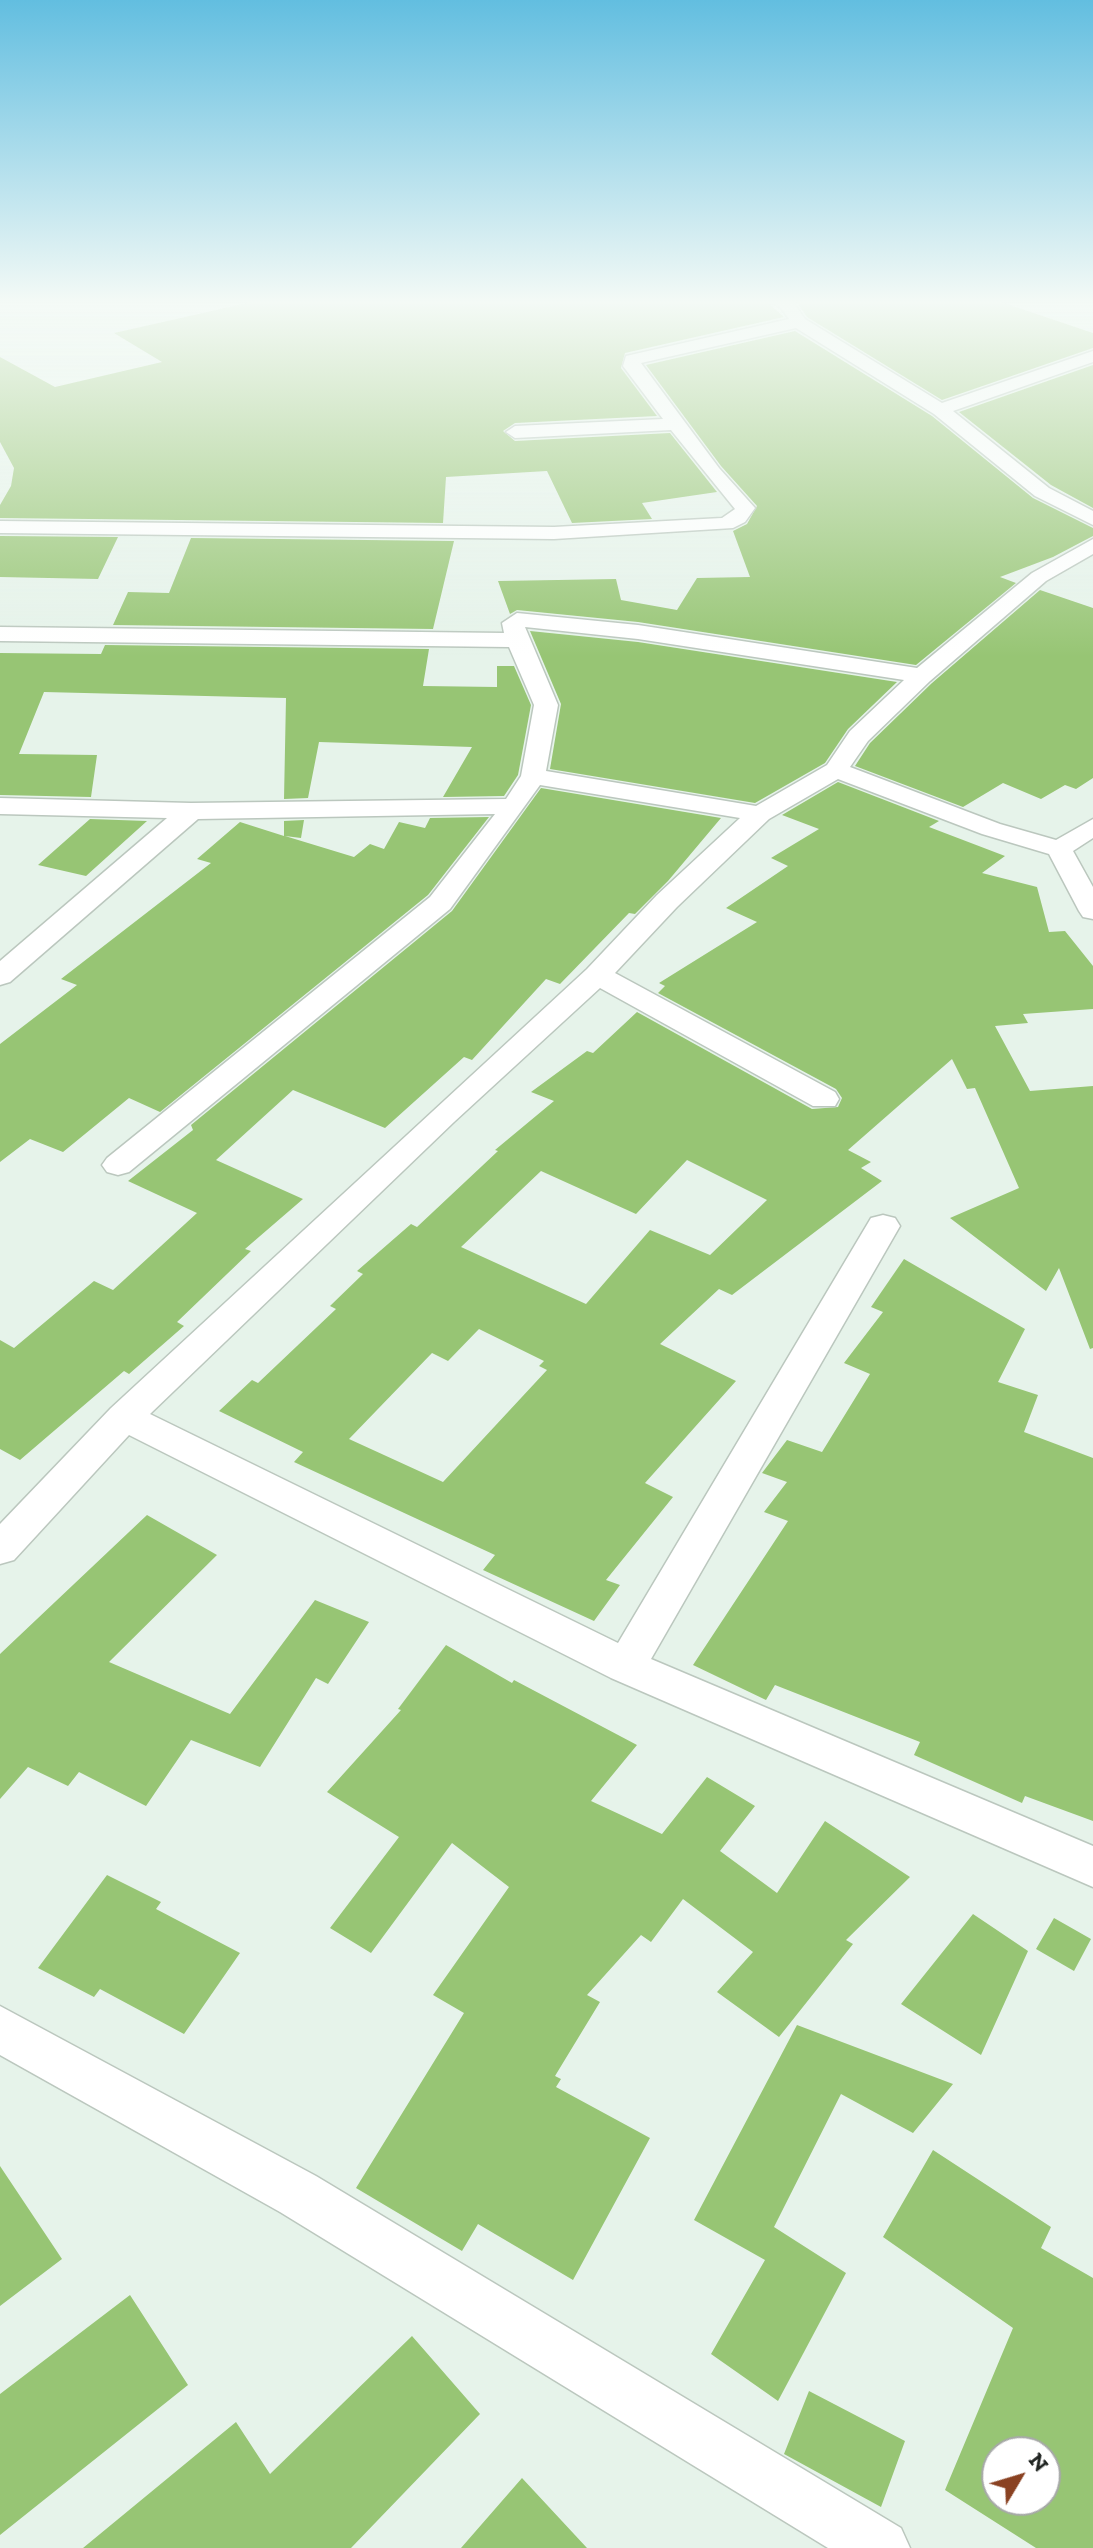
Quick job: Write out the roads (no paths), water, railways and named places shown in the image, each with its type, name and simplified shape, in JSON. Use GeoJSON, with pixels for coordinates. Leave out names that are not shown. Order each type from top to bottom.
{"type":"FeatureCollection","features":[{"type":"Feature","properties":{"kind":"street"},"geometry":{"type":"LineString","coordinates":[[0,527],[554,533],[726,524],[738,518],[745,508],[673,420]]}},
{"type":"Feature","properties":{"kind":"street"},"geometry":{"type":"LineString","coordinates":[[952,420],[1042,492],[1093,519]]}},
{"type":"Feature","properties":{"kind":"street"},"geometry":{"type":"LineString","coordinates":[[515,432],[676,424]]}},
{"type":"Feature","properties":{"kind":"street"},"geometry":{"type":"LineString","coordinates":[[0,1549],[124,1417],[443,1115],[597,975],[667,901],[760,814],[836,770],[859,736],[922,676],[1039,577],[1093,545]]}},
{"type":"Feature","properties":{"kind":"street"},"geometry":{"type":"LineString","coordinates":[[118,1165],[440,903],[514,806],[533,776],[546,705],[517,640],[513,623],[523,619],[638,632],[922,676]]}},
{"type":"Feature","properties":{"kind":"street"},"geometry":{"type":"LineString","coordinates":[[0,634],[517,640]]}},
{"type":"Feature","properties":{"kind":"street"},"geometry":{"type":"LineString","coordinates":[[836,770],[991,829],[1059,849],[1093,911]]}},
{"type":"Feature","properties":{"kind":"street"},"geometry":{"type":"LineString","coordinates":[[533,776],[760,814]]}},
{"type":"Feature","properties":{"kind":"street"},"geometry":{"type":"LineString","coordinates":[[0,806],[191,811],[514,806]]}},
{"type":"Feature","properties":{"kind":"street"},"geometry":{"type":"LineString","coordinates":[[0,976],[191,811]]}},
{"type":"Feature","properties":{"kind":"street"},"geometry":{"type":"LineString","coordinates":[[1059,849],[1093,827]]}},
{"type":"Feature","properties":{"kind":"street"},"geometry":{"type":"LineString","coordinates":[[597,975],[824,1099]]}},
{"type":"Feature","properties":{"kind":"street"},"geometry":{"type":"LineString","coordinates":[[626,1666],[883,1226]]}},
{"type":"Feature","properties":{"kind":"street"},"geometry":{"type":"LineString","coordinates":[[124,1417],[626,1666],[1093,1867]]}},
{"type":"Feature","properties":{"kind":"street"},"geometry":{"type":"LineString","coordinates":[[0,2029],[298,2194],[881,2548]]}}]}
